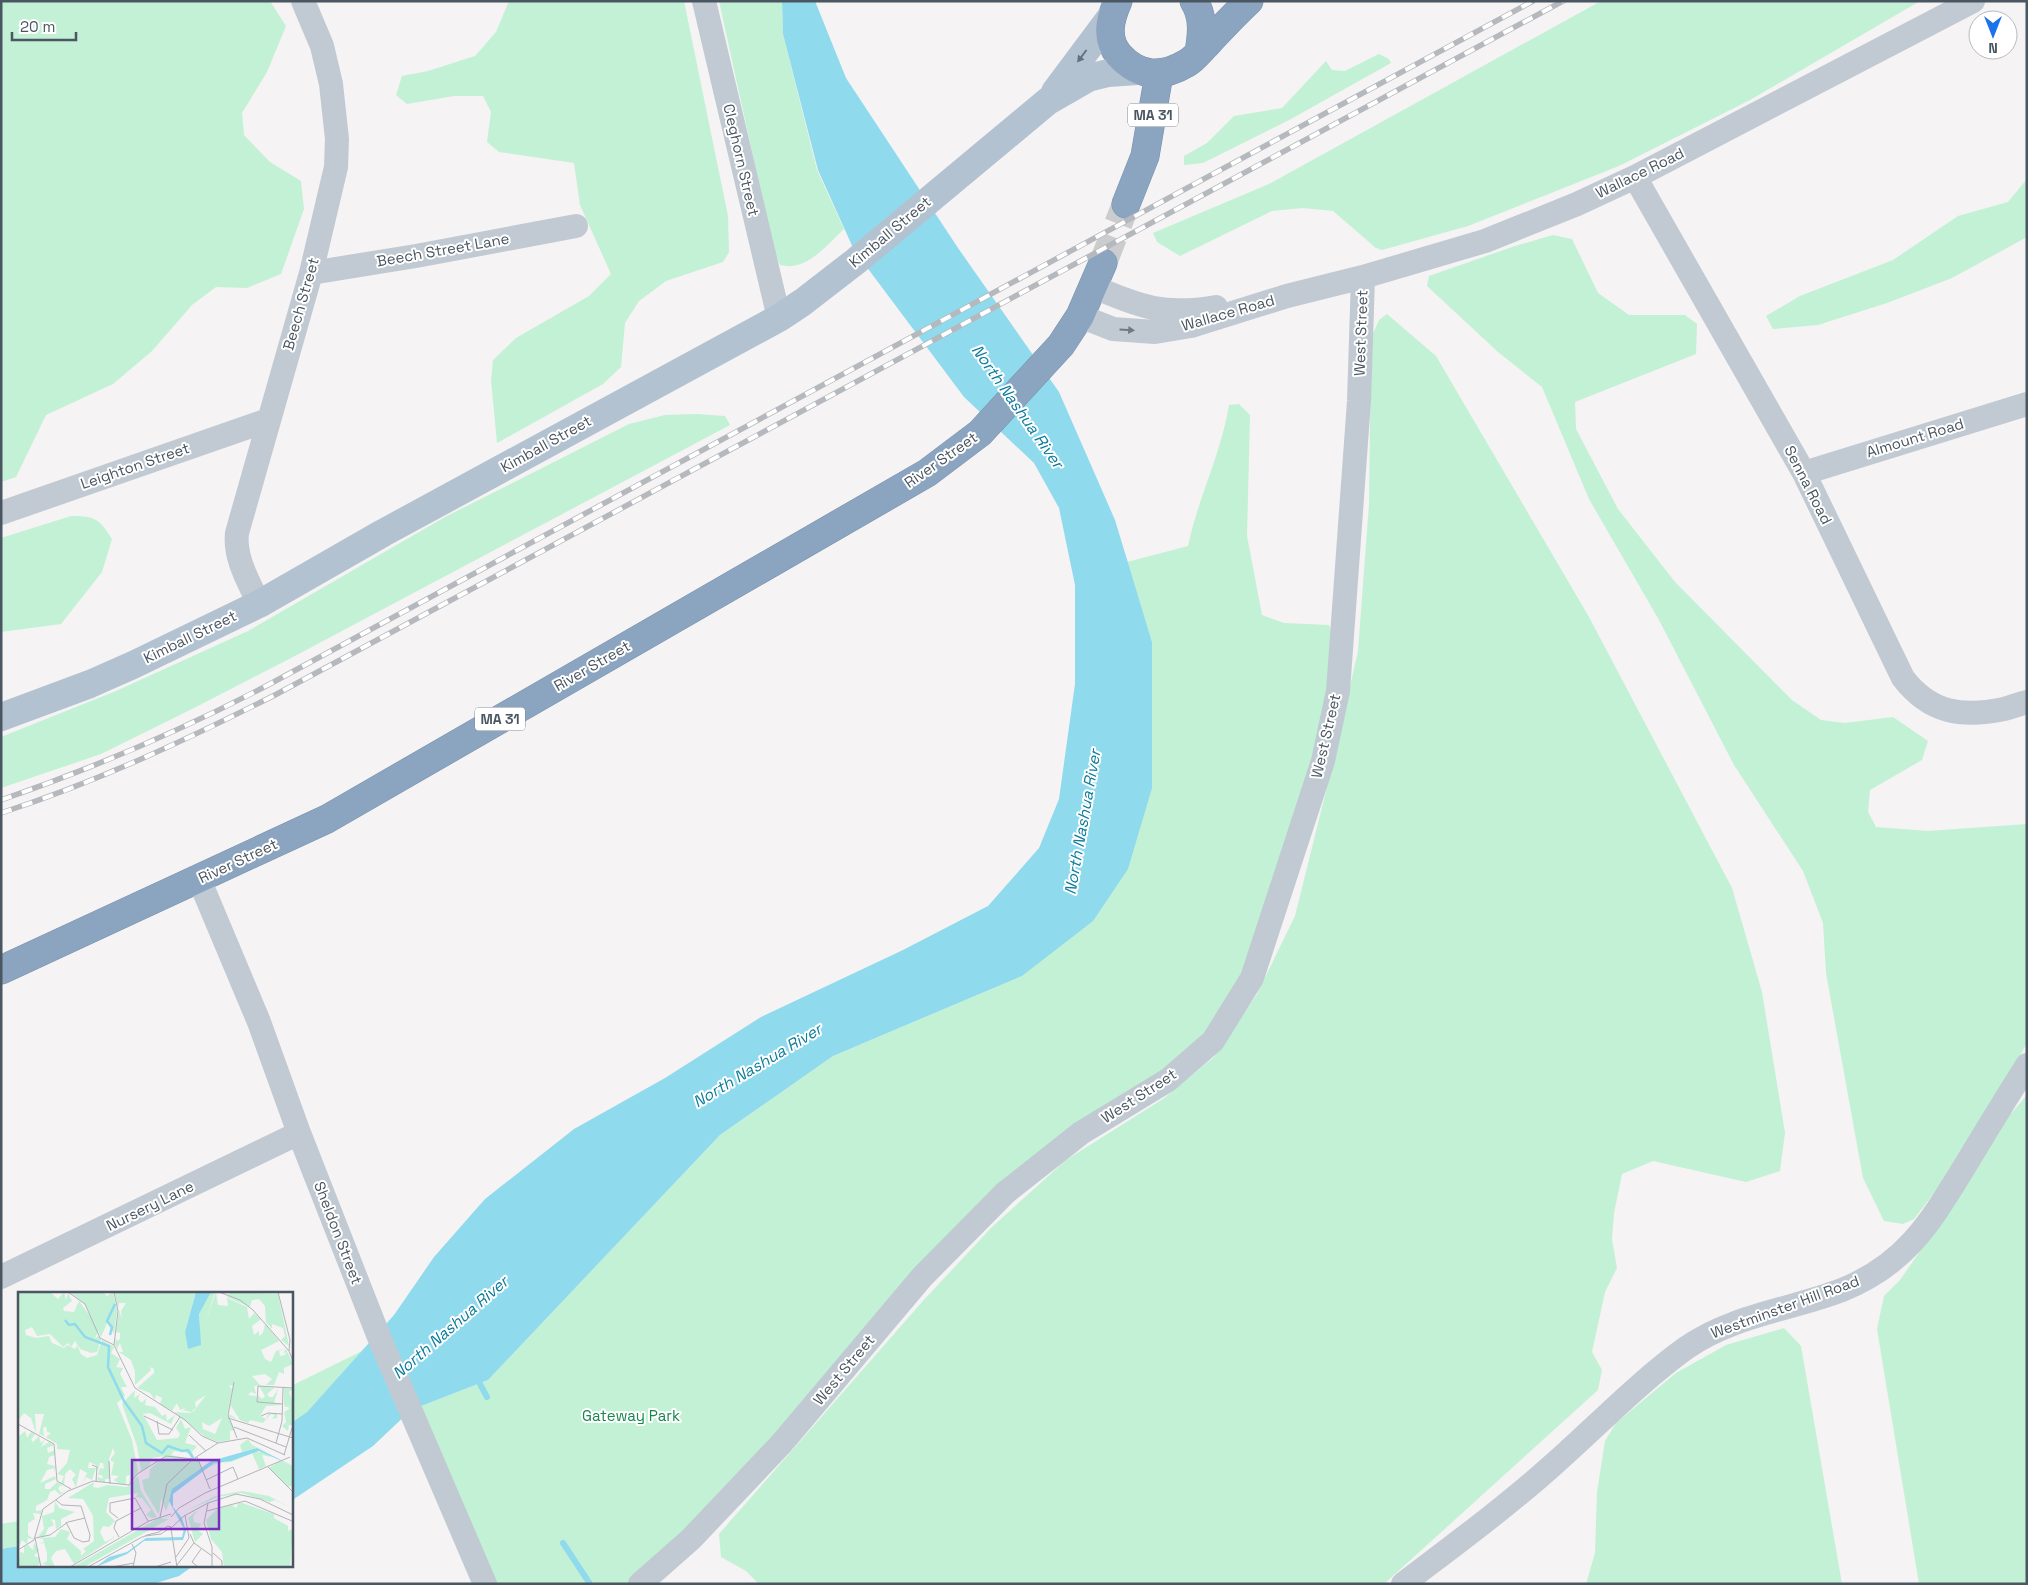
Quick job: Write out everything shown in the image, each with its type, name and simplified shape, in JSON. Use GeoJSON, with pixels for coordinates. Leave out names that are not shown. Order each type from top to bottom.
{"type":"FeatureCollection","features":[{"type":"Feature","properties":{"kind":"highway"},"geometry":{"type":"LineString","coordinates":[[1194,1],[1200,14],[1202,28],[1199,52]]}},
{"type":"Feature","properties":{"kind":"highway"},"geometry":{"type":"LineString","coordinates":[[1115,9],[1110,31],[1117,52],[1148,72],[1189,63],[1249,1]]}},
{"type":"Feature","properties":{"kind":"highway","name":"MA 31"},"geometry":{"type":"LineString","coordinates":[[1126,204],[1144,156],[1148,72]]}},
{"type":"Feature","properties":{"kind":"highway","name":"River Street"},"geometry":{"type":"LineString","coordinates":[[1,970],[327,819],[927,473],[980,433],[1061,344],[1080,316],[1099,275]]}},
{"type":"Feature","properties":{"kind":"main road","name":"Kimball Street"},"geometry":{"type":"LineString","coordinates":[[1048,101],[1115,9]]}},
{"type":"Feature","properties":{"kind":"main road","name":"Kimball Street"},"geometry":{"type":"LineString","coordinates":[[1,717],[125,669],[259,604],[392,528],[779,318],[856,261],[1048,101],[1088,78],[1108,73],[1148,72]]}},
{"type":"Feature","properties":{"kind":"street","name":"Beech Street"},"geometry":{"type":"LineString","coordinates":[[259,604],[241,562],[236,541],[268,420],[311,273],[333,183],[337,139],[327,64],[322,46],[303,1]]}},
{"type":"Feature","properties":{"kind":"street","name":"Cleghorn Street"},"geometry":{"type":"LineString","coordinates":[[704,1],[779,318]]}},
{"type":"Feature","properties":{"kind":"street","name":"Wallace Road"},"geometry":{"type":"LineString","coordinates":[[1080,316],[1113,329],[1155,332],[1191,326],[1287,296],[1363,277],[1485,241],[1578,204],[1635,177],[1973,1]]}},
{"type":"Feature","properties":{"kind":"street","name":"Senna Road"},"geometry":{"type":"LineString","coordinates":[[1635,177],[1804,473],[1903,678],[1913,692],[1935,706],[1961,713],[1989,712],[2027,702]]}},
{"type":"Feature","properties":{"kind":"street","name":"Beech Street Lane"},"geometry":{"type":"LineString","coordinates":[[311,273],[416,256],[576,226]]}},
{"type":"Feature","properties":{"kind":"street","name":"Wallace Road"},"geometry":{"type":"LineString","coordinates":[[1099,275],[1141,306],[1164,311],[1196,310],[1287,296]]}},
{"type":"Feature","properties":{"kind":"street","name":"West Street"},"geometry":{"type":"LineString","coordinates":[[640,1584],[691,1539],[782,1443],[922,1277],[1005,1193],[1080,1133],[1168,1080],[1213,1041],[1252,978],[1323,761],[1338,691],[1359,401],[1363,277]]}},
{"type":"Feature","properties":{"kind":"street","name":"Almount Road"},"geometry":{"type":"LineString","coordinates":[[1804,473],[2027,404]]}},
{"type":"Feature","properties":{"kind":"street","name":"Leighton Street"},"geometry":{"type":"LineString","coordinates":[[1,513],[268,420]]}},
{"type":"Feature","properties":{"kind":"street","name":"Sheldon Street"},"geometry":{"type":"LineString","coordinates":[[199,879],[259,1022],[299,1133],[379,1337],[485,1584]]}},
{"type":"Feature","properties":{"kind":"street","name":"Westminster Hill Road"},"geometry":{"type":"LineString","coordinates":[[1404,1584],[1552,1466],[1652,1375],[1705,1336],[1740,1321],[1811,1301],[1844,1289],[1872,1276],[1894,1260],[1908,1248],[1931,1221],[2027,1065]]}},
{"type":"Feature","properties":{"kind":"street","name":"Nursery Lane"},"geometry":{"type":"LineString","coordinates":[[1,1277],[299,1133]]}},
{"type":"Feature","properties":{"kind":"green space"},"geometry":{"type":"Polygon","coordinates":[[[1,1],[270,1],[286,26],[267,72],[242,113],[244,135],[270,162],[301,181],[304,209],[281,274],[247,288],[216,287],[192,305],[152,351],[113,384],[46,415],[16,477],[1,482],[1,1]]]}},
{"type":"Feature","properties":{"kind":"green space"},"geometry":{"type":"Polygon","coordinates":[[[509,1],[684,1],[728,216],[729,252],[723,262],[666,281],[639,301],[625,323],[621,367],[603,384],[497,443],[491,380],[493,360],[516,338],[589,296],[611,274],[580,205],[574,163],[499,152],[487,142],[491,112],[483,96],[454,96],[407,104],[396,95],[402,76],[428,71],[475,56],[496,32],[509,1]]]}},
{"type":"Feature","properties":{"kind":"green space"},"geometry":{"type":"Polygon","coordinates":[[[719,1],[782,1],[783,34],[817,170],[844,229],[815,256],[799,265],[780,265],[774,252],[719,1]]]}},
{"type":"Feature","properties":{"kind":"green space"},"geometry":{"type":"Polygon","coordinates":[[[1601,1],[1920,1],[1750,100],[1619,166],[1468,226],[1382,250],[1376,248],[1333,211],[1303,208],[1272,211],[1180,256],[1157,242],[1153,233],[1269,184],[1601,1]]]}},
{"type":"Feature","properties":{"kind":"green space"},"geometry":{"type":"Polygon","coordinates":[[[1379,54],[1389,59],[1391,63],[1291,119],[1203,163],[1184,165],[1184,156],[1207,143],[1234,116],[1282,108],[1326,61],[1332,70],[1345,71],[1379,54]]]}},
{"type":"Feature","properties":{"kind":"green space"},"geometry":{"type":"Polygon","coordinates":[[[2027,179],[2027,237],[1952,278],[1887,303],[1818,325],[1773,329],[1766,316],[1800,296],[1893,260],[1958,216],[2008,202],[2027,179]]]}},
{"type":"Feature","properties":{"kind":"green space"},"geometry":{"type":"Polygon","coordinates":[[[1553,235],[1572,239],[1598,293],[1629,315],[1685,315],[1697,324],[1696,354],[1575,402],[1576,429],[1618,509],[1675,582],[1792,700],[1821,720],[1845,723],[1893,717],[1928,741],[1922,760],[1870,790],[1868,812],[1876,827],[1928,831],[2027,824],[2027,1043],[1968,1149],[1914,1219],[1903,1224],[1884,1221],[1863,1178],[1826,973],[1823,923],[1803,871],[1734,765],[1659,620],[1589,499],[1542,387],[1498,352],[1427,286],[1429,276],[1553,235]]]}},
{"type":"Feature","properties":{"kind":"green space"},"geometry":{"type":"Polygon","coordinates":[[[1387,314],[1436,356],[1589,617],[1732,888],[1762,992],[1785,1133],[1780,1171],[1746,1182],[1653,1161],[1622,1174],[1614,1213],[1612,1239],[1617,1268],[1605,1292],[1592,1352],[1602,1370],[1598,1390],[1384,1584],[759,1584],[746,1571],[721,1557],[719,1534],[922,1302],[992,1227],[1066,1160],[1163,1099],[1214,1057],[1257,994],[1295,916],[1358,651],[1369,504],[1371,338],[1379,320],[1387,314]]]}},
{"type":"Feature","properties":{"kind":"green space","name":"Gateway Park"},"geometry":{"type":"Polygon","coordinates":[[[1239,404],[1250,415],[1247,536],[1262,615],[1284,623],[1329,625],[1333,635],[1338,691],[1280,893],[1213,1041],[1005,1193],[640,1584],[485,1584],[411,1410],[488,1380],[720,1135],[833,1056],[1022,976],[1152,642],[1127,562],[1188,546],[1197,511],[1221,441],[1229,405],[1239,404]]]}},
{"type":"Feature","properties":{"kind":"green space"},"geometry":{"type":"Polygon","coordinates":[[[697,414],[725,416],[730,425],[194,708],[101,754],[1,788],[1,737],[116,691],[248,631],[445,517],[629,424],[665,415],[697,414]]]}},
{"type":"Feature","properties":{"kind":"green space"},"geometry":{"type":"Polygon","coordinates":[[[71,516],[96,520],[104,527],[112,539],[102,572],[61,624],[1,632],[1,538],[71,516]]]}},
{"type":"Feature","properties":{"kind":"green space"},"geometry":{"type":"Polygon","coordinates":[[[2027,1095],[2027,1584],[1919,1584],[1877,1329],[1884,1296],[1900,1280],[1937,1227],[2008,1117],[2027,1095]]]}},
{"type":"Feature","properties":{"kind":"green space"},"geometry":{"type":"Polygon","coordinates":[[[1784,1328],[1801,1346],[1842,1584],[1586,1584],[1595,1553],[1597,1492],[1605,1441],[1616,1423],[1676,1373],[1726,1345],[1784,1328]]]}},
{"type":"Feature","properties":{"kind":"green space"},"geometry":{"type":"Polygon","coordinates":[[[362,1351],[307,1412],[292,1422],[292,1386],[362,1351]]]}},
{"type":"Feature","properties":{"kind":"green space"},"geometry":{"type":"Polygon","coordinates":[[[18,1521],[18,1546],[1,1549],[1,1524],[18,1521]]]}},
{"type":"Feature","properties":{"kind":"water","name":"North Nashua River"},"geometry":{"type":"Polygon","coordinates":[[[782,1],[815,1],[846,78],[958,248],[1059,392],[1115,520],[1152,642],[1152,788],[1128,869],[1093,921],[1022,976],[833,1056],[720,1135],[488,1380],[411,1410],[373,1446],[292,1500],[292,1422],[307,1412],[394,1315],[434,1257],[485,1199],[574,1129],[665,1078],[761,1017],[903,950],[988,906],[1039,848],[1059,799],[1075,684],[1075,585],[1059,508],[1034,463],[964,397],[854,250],[818,170],[783,34],[782,1]]]}},
{"type":"Feature","properties":{"kind":"water"},"geometry":{"type":"Polygon","coordinates":[[[18,1546],[18,1568],[190,1568],[179,1576],[153,1584],[1,1584],[1,1549],[18,1546]]]}},
{"type":"Feature","properties":{"kind":"waterway"},"geometry":{"type":"LineString","coordinates":[[480,1384],[487,1397]]}},
{"type":"Feature","properties":{"kind":"waterway"},"geometry":{"type":"LineString","coordinates":[[563,1543],[590,1584]]}},
{"type":"Feature","properties":{"kind":"tunnel"},"geometry":{"type":"LineString","coordinates":[[1103,263],[1126,204]]}},
{"type":"Feature","properties":{"kind":"railway"},"geometry":{"type":"LineString","coordinates":[[1,800],[70,775],[137,747],[268,685],[1533,1]]}},
{"type":"Feature","properties":{"kind":"railway"},"geometry":{"type":"LineString","coordinates":[[1,813],[107,774],[275,695],[1563,1]]}}]}
